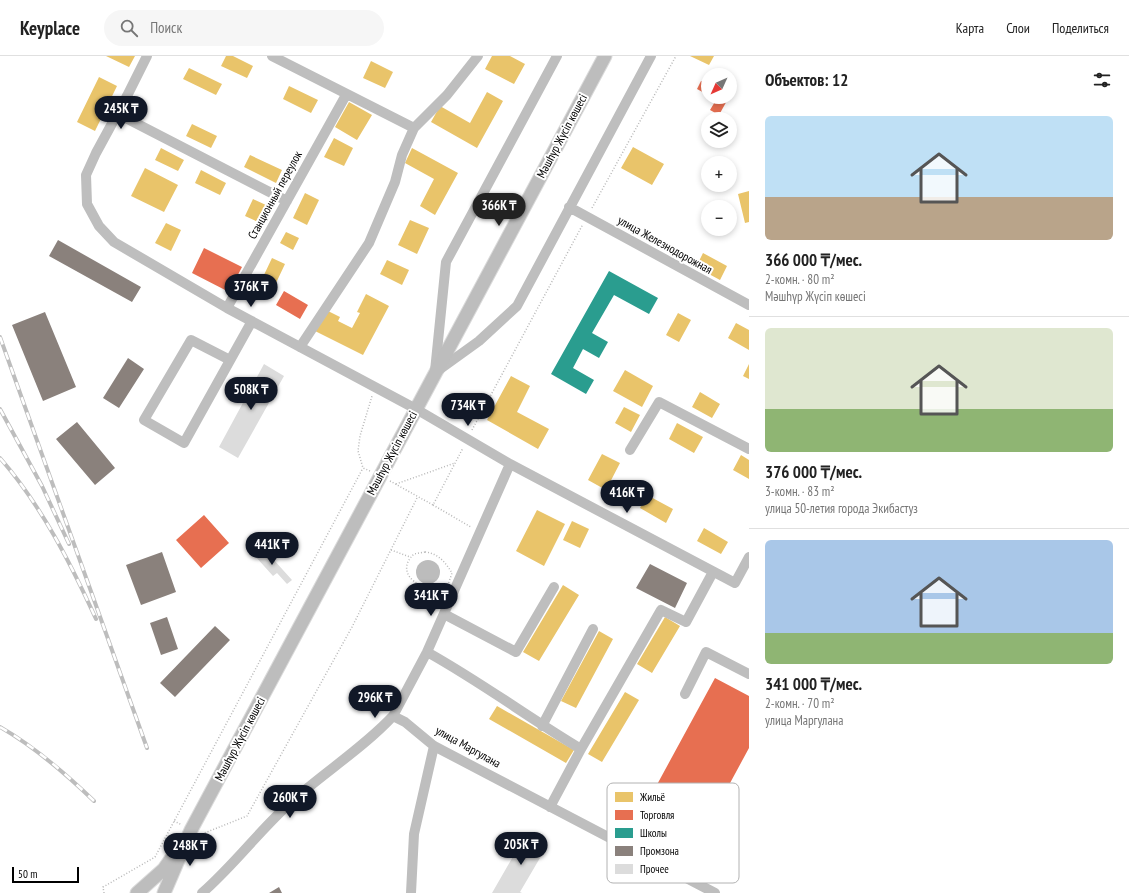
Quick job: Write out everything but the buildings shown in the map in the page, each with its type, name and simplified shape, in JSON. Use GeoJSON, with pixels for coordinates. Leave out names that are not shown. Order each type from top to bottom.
{"type":"FeatureCollection","features":[{"type":"Feature","properties":{"kind":"main road","name":"Мәшһүр Жүсіп көшесі"},"geometry":{"type":"LineString","coordinates":[[191,830],[605,56]]}},
{"type":"Feature","properties":{"kind":"main road"},"geometry":{"type":"LineString","coordinates":[[138,893],[164,869],[191,830]]}},
{"type":"Feature","properties":{"kind":"main road"},"geometry":{"type":"LineString","coordinates":[[164,893],[191,830]]}},
{"type":"Feature","properties":{"kind":"street"},"geometry":{"type":"LineString","coordinates":[[147,56],[86,175],[87,204],[99,226],[114,242],[227,308],[416,409],[510,464],[735,583],[749,557]]}},
{"type":"Feature","properties":{"kind":"street"},"geometry":{"type":"LineString","coordinates":[[272,56],[346,95],[414,128]]}},
{"type":"Feature","properties":{"kind":"street"},"geometry":{"type":"LineString","coordinates":[[300,347],[369,242],[395,182],[402,155],[414,128],[447,95],[478,56]]}},
{"type":"Feature","properties":{"kind":"street"},"geometry":{"type":"LineString","coordinates":[[435,373],[446,262],[557,56]]}},
{"type":"Feature","properties":{"kind":"street"},"geometry":{"type":"LineString","coordinates":[[435,373],[479,341],[517,306],[651,56]]}},
{"type":"Feature","properties":{"kind":"street","name":"Станционный переулок"},"geometry":{"type":"LineString","coordinates":[[227,308],[346,95]]}},
{"type":"Feature","properties":{"kind":"street"},"geometry":{"type":"LineString","coordinates":[[118,114],[287,201]]}},
{"type":"Feature","properties":{"kind":"street","name":"улица Железнодорожная"},"geometry":{"type":"LineString","coordinates":[[569,207],[749,305]]}},
{"type":"Feature","properties":{"kind":"street"},"geometry":{"type":"LineString","coordinates":[[230,360],[191,340],[144,420],[184,443],[252,321]]}},
{"type":"Feature","properties":{"kind":"street"},"geometry":{"type":"LineString","coordinates":[[630,450],[659,402],[749,449]]}},
{"type":"Feature","properties":{"kind":"street"},"geometry":{"type":"LineString","coordinates":[[209,893],[223,875],[290,803],[372,738],[393,716],[427,652],[510,464]]}},
{"type":"Feature","properties":{"kind":"street"},"geometry":{"type":"LineString","coordinates":[[550,807],[581,749],[661,610],[686,622],[714,572]]}},
{"type":"Feature","properties":{"kind":"street"},"geometry":{"type":"LineString","coordinates":[[444,614],[516,652],[554,587]]}},
{"type":"Feature","properties":{"kind":"street"},"geometry":{"type":"LineString","coordinates":[[542,726],[593,629]]}},
{"type":"Feature","properties":{"kind":"street"},"geometry":{"type":"LineString","coordinates":[[427,652],[461,671],[542,726],[581,749]]}},
{"type":"Feature","properties":{"kind":"street"},"geometry":{"type":"LineString","coordinates":[[685,694],[706,652],[749,674]]}},
{"type":"Feature","properties":{"kind":"street","name":"улица Маргулана"},"geometry":{"type":"LineString","coordinates":[[393,716],[404,722],[434,746],[607,837]]}},
{"type":"Feature","properties":{"kind":"street"},"geometry":{"type":"LineString","coordinates":[[411,893],[414,834],[434,746]]}},
{"type":"Feature","properties":{"kind":"street"},"geometry":{"type":"LineString","coordinates":[[202,893],[223,875]]}},
{"type":"Feature","properties":{"kind":"street","name":"улица Маргулана"},"geometry":{"type":"LineString","coordinates":[[696,883],[715,893]]}},
{"type":"Feature","properties":{"kind":"path"},"geometry":{"type":"LineString","coordinates":[[433,505],[587,217],[676,56]]}},
{"type":"Feature","properties":{"kind":"path"},"geometry":{"type":"LineString","coordinates":[[104,893],[103,887],[155,857],[363,468],[358,451],[360,436],[372,395],[364,381]]}},
{"type":"Feature","properties":{"kind":"path"},"geometry":{"type":"LineString","coordinates":[[455,463],[396,484],[417,498],[433,505],[480,532]]}},
{"type":"Feature","properties":{"kind":"path"},"geometry":{"type":"LineString","coordinates":[[174,821],[201,834],[247,816],[352,627],[417,498]]}},
{"type":"Feature","properties":{"kind":"path"},"geometry":{"type":"LineString","coordinates":[[391,550],[411,558]]}},
{"type":"Feature","properties":{"kind":"path"},"geometry":{"type":"LineString","coordinates":[[425,552],[431,552],[441,558],[452,573],[448,585],[432,589],[412,581],[408,571],[411,558],[414,554],[425,552]]}},
{"type":"Feature","properties":{"kind":"shaded area"},"geometry":{"type":"Polygon","coordinates":[[[428,560],[436,564],[440,572],[436,580],[428,584],[420,580],[416,572],[420,564],[428,560]]]}},
{"type":"Feature","properties":{"kind":"railway"},"geometry":{"type":"LineString","coordinates":[[0,337],[147,748]]}},
{"type":"Feature","properties":{"kind":"railway"},"geometry":{"type":"LineString","coordinates":[[0,409],[42,486],[69,544]]}},
{"type":"Feature","properties":{"kind":"railway"},"geometry":{"type":"LineString","coordinates":[[0,458],[29,495],[54,535],[76,576],[96,619]]}},
{"type":"Feature","properties":{"kind":"railway"},"geometry":{"type":"LineString","coordinates":[[0,727],[49,761],[94,801]]}}]}
